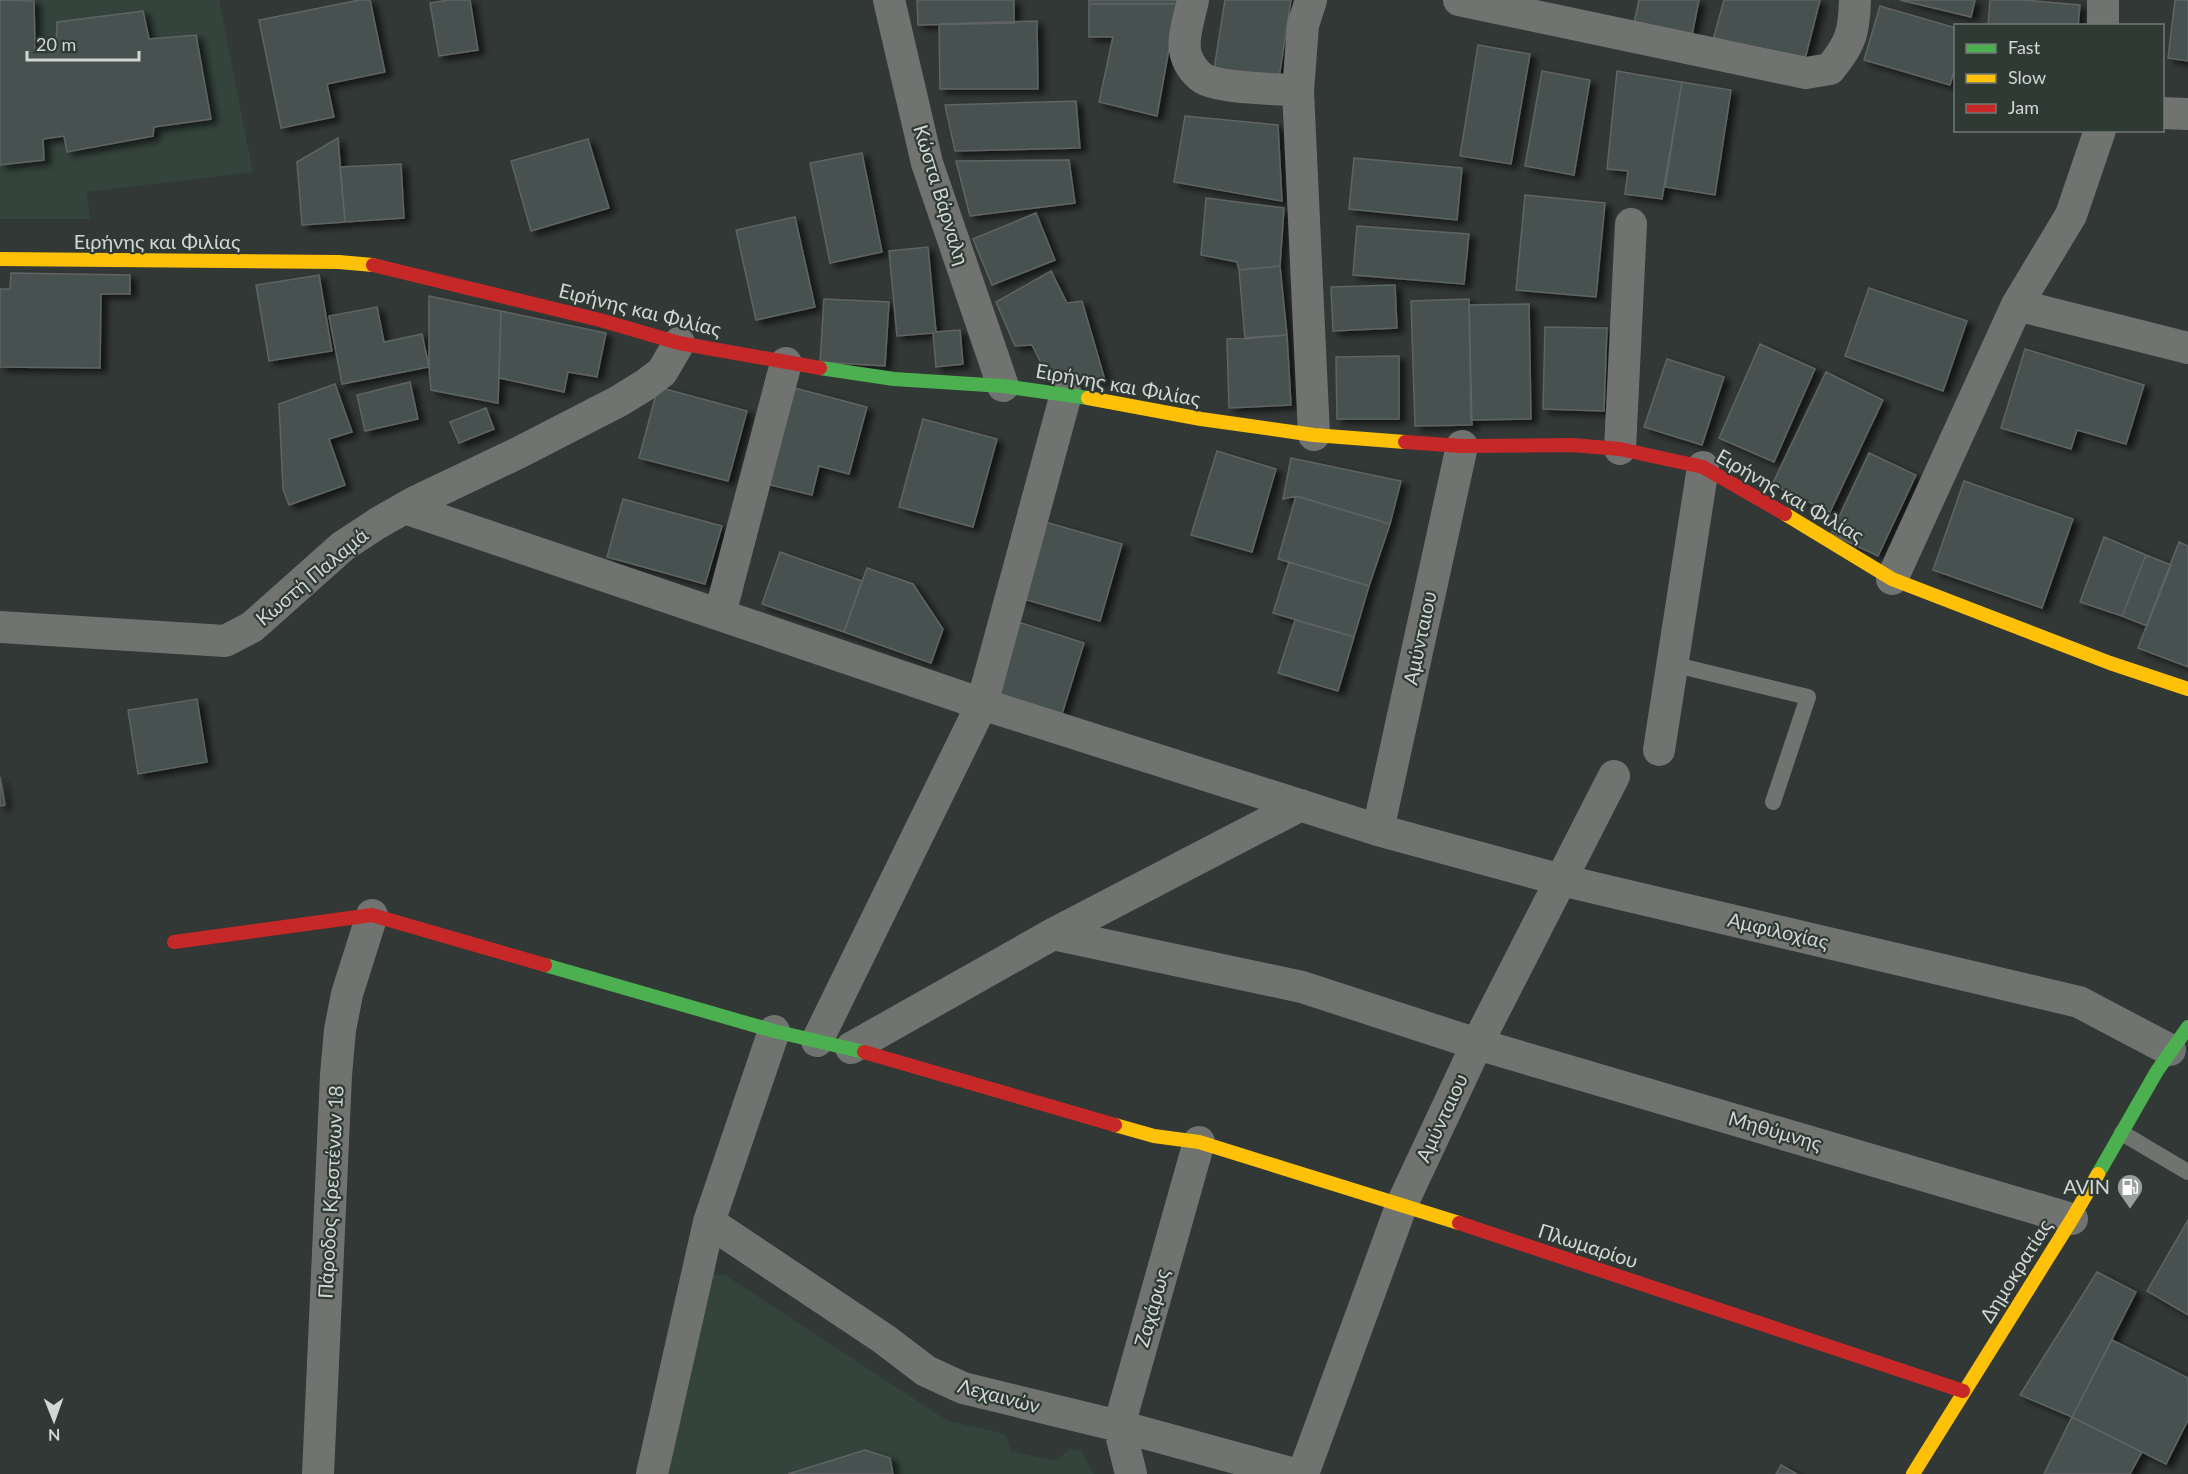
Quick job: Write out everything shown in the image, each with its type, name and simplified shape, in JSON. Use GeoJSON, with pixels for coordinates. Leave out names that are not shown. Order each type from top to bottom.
{"type":"FeatureCollection","features":[{"type":"Feature","properties":{"kind":"street","name":"Κώστα Βάρναλη"},"geometry":{"type":"LineString","coordinates":[[889,0],[927,163],[1003,386]]}},
{"type":"Feature","properties":{"kind":"street"},"geometry":{"type":"LineString","coordinates":[[1193,0],[1185,39],[1186,54],[1192,69],[1204,79],[1219,84],[1298,91]]}},
{"type":"Feature","properties":{"kind":"street"},"geometry":{"type":"LineString","coordinates":[[1311,0],[1303,25],[1298,91],[1314,435]]}},
{"type":"Feature","properties":{"kind":"street"},"geometry":{"type":"LineString","coordinates":[[1459,0],[1806,73],[1830,69],[1848,47],[1855,19],[1855,0]]}},
{"type":"Feature","properties":{"kind":"street"},"geometry":{"type":"LineString","coordinates":[[2103,0],[2103,24]]}},
{"type":"Feature","properties":{"kind":"street"},"geometry":{"type":"LineString","coordinates":[[2164,113],[2188,114]]}},
{"type":"Feature","properties":{"kind":"street"},"geometry":{"type":"LineString","coordinates":[[1892,579],[2017,305],[2071,215],[2099,132]]}},
{"type":"Feature","properties":{"kind":"street"},"geometry":{"type":"LineString","coordinates":[[1620,449],[1631,224]]}},
{"type":"Feature","properties":{"kind":"street","name":"Ειρήνης και Φιλίας"},"geometry":{"type":"LineString","coordinates":[[0,259],[339,262],[376,266],[600,320],[679,343],[786,363],[894,379],[1003,386],[1066,393],[1201,419],[1314,435],[1462,446],[1572,445],[1620,449],[1702,467],[1748,491],[1892,579],[2110,663],[2188,689]]}},
{"type":"Feature","properties":{"kind":"street"},"geometry":{"type":"LineString","coordinates":[[2017,305],[2188,348]]}},
{"type":"Feature","properties":{"kind":"street","name":"Κωστή Παλαμά"},"geometry":{"type":"LineString","coordinates":[[0,627],[225,641],[252,627],[343,546],[405,508],[619,401],[662,372],[679,343]]}},
{"type":"Feature","properties":{"kind":"street"},"geometry":{"type":"LineString","coordinates":[[720,614],[786,363]]}},
{"type":"Feature","properties":{"kind":"street"},"geometry":{"type":"LineString","coordinates":[[817,1041],[982,704],[1066,393]]}},
{"type":"Feature","properties":{"kind":"street","name":"Αμύνταιου"},"geometry":{"type":"LineString","coordinates":[[1378,830],[1462,446]]}},
{"type":"Feature","properties":{"kind":"street"},"geometry":{"type":"LineString","coordinates":[[1659,750],[1702,467]]}},
{"type":"Feature","properties":{"kind":"street","name":"Αμφιλοχίας"},"geometry":{"type":"LineString","coordinates":[[405,508],[982,704],[1378,830],[1561,879],[2079,1002],[2179,1039]]}},
{"type":"Feature","properties":{"kind":"street","name":"Αμύνταιου"},"geometry":{"type":"LineString","coordinates":[[1303,1474],[1402,1204],[1477,1044],[1614,776]]}},
{"type":"Feature","properties":{"kind":"street"},"geometry":{"type":"LineString","coordinates":[[851,1048],[1053,934],[1301,805]]}},
{"type":"Feature","properties":{"kind":"street"},"geometry":{"type":"LineString","coordinates":[[174,942],[372,915]]}},
{"type":"Feature","properties":{"kind":"street","name":"Πλωμαρίου"},"geometry":{"type":"LineString","coordinates":[[372,915],[774,1031],[851,1048],[1154,1136],[1199,1142],[1402,1204],[1963,1391]]}},
{"type":"Feature","properties":{"kind":"street","name":"Πάροδος Κρεστένων 18"},"geometry":{"type":"LineString","coordinates":[[318,1474],[340,1030],[347,994],[372,915]]}},
{"type":"Feature","properties":{"kind":"street","name":"Μηθύμνης"},"geometry":{"type":"LineString","coordinates":[[1053,934],[1302,987],[1477,1044],[2072,1219]]}},
{"type":"Feature","properties":{"kind":"street"},"geometry":{"type":"LineString","coordinates":[[652,1474],[709,1222],[774,1031]]}},
{"type":"Feature","properties":{"kind":"street","name":"Δημοκρατίας"},"geometry":{"type":"LineString","coordinates":[[1913,1474],[2072,1219],[2179,1039]]}},
{"type":"Feature","properties":{"kind":"street","name":"Ζαχάρως"},"geometry":{"type":"LineString","coordinates":[[1131,1474],[1119,1426],[1199,1142]]}},
{"type":"Feature","properties":{"kind":"street","name":"Λεχαινών"},"geometry":{"type":"LineString","coordinates":[[709,1222],[884,1339],[926,1371],[963,1388],[1119,1426],[1294,1474]]}},
{"type":"Feature","properties":{"kind":"lane"},"geometry":{"type":"LineString","coordinates":[[1672,664],[1808,697],[1773,802]]}},
{"type":"Feature","properties":{"kind":"lane"},"geometry":{"type":"LineString","coordinates":[[2122,1133],[2188,1172]]}},
{"type":"Feature","properties":{"kind":"shaded area"},"geometry":{"type":"Polygon","coordinates":[[[0,0],[219,0],[253,172],[87,192],[90,219],[0,219],[0,0]]]}},
{"type":"Feature","properties":{"kind":"shaded area"},"geometry":{"type":"Polygon","coordinates":[[[712,1275],[725,1275],[948,1421],[1005,1434],[1011,1451],[1055,1461],[1070,1449],[1082,1451],[1094,1474],[667,1474],[712,1275]]]}},
{"type":"Feature","properties":{"kind":"building"},"geometry":{"type":"Polygon","coordinates":[[[0,0],[34,1],[35,49],[56,48],[57,22],[143,11],[149,39],[196,35],[211,119],[154,127],[153,136],[67,152],[64,136],[43,139],[44,160],[0,165],[0,0]]]}},
{"type":"Feature","properties":{"kind":"building"},"geometry":{"type":"Polygon","coordinates":[[[359,0],[370,0],[385,72],[327,84],[334,117],[281,128],[259,20],[359,0]]]}},
{"type":"Feature","properties":{"kind":"building"},"geometry":{"type":"Polygon","coordinates":[[[470,0],[478,50],[439,56],[430,3],[470,0]]]}},
{"type":"Feature","properties":{"kind":"building"},"geometry":{"type":"Polygon","coordinates":[[[917,0],[1014,0],[1014,23],[918,25],[917,0]]]}},
{"type":"Feature","properties":{"kind":"building"},"geometry":{"type":"Polygon","coordinates":[[[1089,0],[1178,0],[1177,4],[1089,4],[1089,0]]]}},
{"type":"Feature","properties":{"kind":"building"},"geometry":{"type":"Polygon","coordinates":[[[1225,0],[1291,0],[1279,78],[1214,69],[1225,0]]]}},
{"type":"Feature","properties":{"kind":"building"},"geometry":{"type":"Polygon","coordinates":[[[1639,0],[1699,0],[1692,35],[1634,23],[1639,0]]]}},
{"type":"Feature","properties":{"kind":"building"},"geometry":{"type":"Polygon","coordinates":[[[1724,0],[1820,0],[1804,63],[1713,40],[1724,0]]]}},
{"type":"Feature","properties":{"kind":"building"},"geometry":{"type":"Polygon","coordinates":[[[1900,0],[1975,0],[1971,17],[1900,0]]]}},
{"type":"Feature","properties":{"kind":"building"},"geometry":{"type":"Polygon","coordinates":[[[1990,0],[2023,0],[2080,5],[2078,24],[1988,24],[1990,0]]]}},
{"type":"Feature","properties":{"kind":"building"},"geometry":{"type":"Polygon","coordinates":[[[2175,0],[2188,0],[2188,61],[2168,58],[2175,0]]]}},
{"type":"Feature","properties":{"kind":"building"},"geometry":{"type":"Polygon","coordinates":[[[1089,4],[1177,4],[1157,116],[1099,102],[1113,37],[1089,37],[1089,4]]]}},
{"type":"Feature","properties":{"kind":"building"},"geometry":{"type":"Polygon","coordinates":[[[1880,6],[1954,27],[1954,72],[1950,85],[1864,60],[1880,6]]]}},
{"type":"Feature","properties":{"kind":"building"},"geometry":{"type":"Polygon","coordinates":[[[1037,21],[1038,89],[940,89],[939,24],[1037,21]]]}},
{"type":"Feature","properties":{"kind":"building"},"geometry":{"type":"Polygon","coordinates":[[[1478,45],[1530,54],[1511,164],[1460,156],[1478,45]]]}},
{"type":"Feature","properties":{"kind":"building"},"geometry":{"type":"Polygon","coordinates":[[[1542,71],[1590,80],[1574,175],[1525,166],[1542,71]]]}},
{"type":"Feature","properties":{"kind":"building"},"geometry":{"type":"Polygon","coordinates":[[[1617,71],[1682,82],[1662,199],[1625,194],[1628,171],[1607,169],[1617,71]]]}},
{"type":"Feature","properties":{"kind":"building"},"geometry":{"type":"Polygon","coordinates":[[[1682,82],[1731,90],[1715,195],[1665,187],[1682,82]]]}},
{"type":"Feature","properties":{"kind":"building"},"geometry":{"type":"Polygon","coordinates":[[[1076,101],[1080,148],[955,151],[945,105],[1076,101]]]}},
{"type":"Feature","properties":{"kind":"building"},"geometry":{"type":"Polygon","coordinates":[[[1185,116],[1278,125],[1282,201],[1174,182],[1185,116]]]}},
{"type":"Feature","properties":{"kind":"building"},"geometry":{"type":"Polygon","coordinates":[[[338,138],[345,222],[302,225],[297,162],[338,138]]]}},
{"type":"Feature","properties":{"kind":"building"},"geometry":{"type":"Polygon","coordinates":[[[588,139],[609,208],[531,231],[511,161],[588,139]]]}},
{"type":"Feature","properties":{"kind":"building"},"geometry":{"type":"Polygon","coordinates":[[[862,153],[882,252],[830,263],[810,163],[862,153]]]}},
{"type":"Feature","properties":{"kind":"building"},"geometry":{"type":"Polygon","coordinates":[[[1354,158],[1462,168],[1457,220],[1349,209],[1354,158]]]}},
{"type":"Feature","properties":{"kind":"building"},"geometry":{"type":"Polygon","coordinates":[[[1069,160],[1075,203],[970,216],[956,161],[1069,160]]]}},
{"type":"Feature","properties":{"kind":"building"},"geometry":{"type":"Polygon","coordinates":[[[401,164],[404,218],[345,222],[340,167],[401,164]]]}},
{"type":"Feature","properties":{"kind":"building"},"geometry":{"type":"Polygon","coordinates":[[[1525,195],[1605,203],[1596,297],[1516,290],[1525,195]]]}},
{"type":"Feature","properties":{"kind":"building"},"geometry":{"type":"Polygon","coordinates":[[[1206,198],[1284,208],[1280,266],[1239,270],[1237,262],[1201,255],[1206,198]]]}},
{"type":"Feature","properties":{"kind":"building"},"geometry":{"type":"Polygon","coordinates":[[[1036,213],[1055,260],[992,285],[973,239],[1036,213]]]}},
{"type":"Feature","properties":{"kind":"building"},"geometry":{"type":"Polygon","coordinates":[[[795,217],[815,307],[756,320],[736,230],[795,217]]]}},
{"type":"Feature","properties":{"kind":"building"},"geometry":{"type":"Polygon","coordinates":[[[1357,226],[1469,234],[1464,284],[1353,275],[1357,226]]]}},
{"type":"Feature","properties":{"kind":"building"},"geometry":{"type":"Polygon","coordinates":[[[928,247],[936,332],[960,330],[963,364],[936,367],[933,333],[897,336],[889,251],[928,247]]]}},
{"type":"Feature","properties":{"kind":"building"},"geometry":{"type":"Polygon","coordinates":[[[1280,266],[1287,335],[1245,339],[1239,270],[1280,266]]]}},
{"type":"Feature","properties":{"kind":"building"},"geometry":{"type":"Polygon","coordinates":[[[1051,271],[1067,303],[1082,301],[1105,380],[1087,382],[1040,376],[1043,367],[1032,345],[1015,346],[996,302],[1051,271]]]}},
{"type":"Feature","properties":{"kind":"building"},"geometry":{"type":"Polygon","coordinates":[[[11,273],[130,275],[130,294],[101,294],[100,368],[0,367],[0,289],[10,289],[11,273]]]}},
{"type":"Feature","properties":{"kind":"building"},"geometry":{"type":"Polygon","coordinates":[[[319,275],[332,351],[269,361],[256,285],[319,275]]]}},
{"type":"Feature","properties":{"kind":"building"},"geometry":{"type":"Polygon","coordinates":[[[1395,285],[1397,328],[1333,331],[1331,287],[1395,285]]]}},
{"type":"Feature","properties":{"kind":"building"},"geometry":{"type":"Polygon","coordinates":[[[1869,288],[1967,321],[1943,391],[1845,356],[1869,288]]]}},
{"type":"Feature","properties":{"kind":"building"},"geometry":{"type":"Polygon","coordinates":[[[429,296],[501,311],[498,403],[431,390],[429,296]]]}},
{"type":"Feature","properties":{"kind":"building"},"geometry":{"type":"Polygon","coordinates":[[[824,299],[889,302],[885,366],[820,362],[824,299]]]}},
{"type":"Feature","properties":{"kind":"building"},"geometry":{"type":"Polygon","coordinates":[[[1469,299],[1472,425],[1415,426],[1411,301],[1469,299]]]}},
{"type":"Feature","properties":{"kind":"building"},"geometry":{"type":"Polygon","coordinates":[[[1529,304],[1531,419],[1471,420],[1469,305],[1529,304]]]}},
{"type":"Feature","properties":{"kind":"building"},"geometry":{"type":"Polygon","coordinates":[[[377,307],[384,342],[422,334],[429,367],[342,384],[329,316],[377,307]]]}},
{"type":"Feature","properties":{"kind":"building"},"geometry":{"type":"Polygon","coordinates":[[[501,311],[606,333],[597,377],[568,372],[564,392],[499,378],[501,311]]]}},
{"type":"Feature","properties":{"kind":"building"},"geometry":{"type":"Polygon","coordinates":[[[1545,327],[1607,328],[1604,411],[1543,409],[1545,327]]]}},
{"type":"Feature","properties":{"kind":"building"},"geometry":{"type":"Polygon","coordinates":[[[1287,335],[1291,405],[1229,408],[1227,339],[1287,335]]]}},
{"type":"Feature","properties":{"kind":"building"},"geometry":{"type":"Polygon","coordinates":[[[1760,344],[1815,369],[1774,462],[1719,438],[1760,344]]]}},
{"type":"Feature","properties":{"kind":"building"},"geometry":{"type":"Polygon","coordinates":[[[2025,349],[2144,385],[2126,444],[2077,430],[2071,449],[2001,428],[2025,349]]]}},
{"type":"Feature","properties":{"kind":"building"},"geometry":{"type":"Polygon","coordinates":[[[1399,356],[1399,419],[1337,419],[1336,357],[1399,356]]]}},
{"type":"Feature","properties":{"kind":"building"},"geometry":{"type":"Polygon","coordinates":[[[1667,359],[1724,377],[1702,445],[1644,427],[1667,359]]]}},
{"type":"Feature","properties":{"kind":"building"},"geometry":{"type":"Polygon","coordinates":[[[1826,372],[1883,400],[1830,512],[1772,485],[1826,372]]]}},
{"type":"Feature","properties":{"kind":"building"},"geometry":{"type":"Polygon","coordinates":[[[410,382],[418,419],[365,431],[357,395],[410,382]]]}},
{"type":"Feature","properties":{"kind":"building"},"geometry":{"type":"Polygon","coordinates":[[[335,384],[352,432],[329,439],[345,485],[289,505],[283,489],[279,404],[335,384]]]}},
{"type":"Feature","properties":{"kind":"building"},"geometry":{"type":"Polygon","coordinates":[[[787,386],[867,407],[849,474],[819,466],[812,495],[762,483],[787,386]]]}},
{"type":"Feature","properties":{"kind":"building"},"geometry":{"type":"Polygon","coordinates":[[[658,387],[747,411],[728,481],[639,458],[658,387]]]}},
{"type":"Feature","properties":{"kind":"building"},"geometry":{"type":"Polygon","coordinates":[[[486,408],[494,429],[459,443],[450,422],[486,408]]]}},
{"type":"Feature","properties":{"kind":"building"},"geometry":{"type":"Polygon","coordinates":[[[923,419],[997,439],[973,527],[899,507],[923,419]]]}},
{"type":"Feature","properties":{"kind":"building"},"geometry":{"type":"Polygon","coordinates":[[[1217,451],[1276,469],[1252,552],[1191,535],[1217,451]]]}},
{"type":"Feature","properties":{"kind":"building"},"geometry":{"type":"Polygon","coordinates":[[[1869,453],[1916,475],[1878,556],[1831,534],[1869,453]]]}},
{"type":"Feature","properties":{"kind":"building"},"geometry":{"type":"Polygon","coordinates":[[[1291,458],[1401,481],[1390,524],[1296,496],[1283,499],[1291,458]]]}},
{"type":"Feature","properties":{"kind":"building"},"geometry":{"type":"Polygon","coordinates":[[[1964,481],[2073,519],[2042,608],[1933,570],[1964,481]]]}},
{"type":"Feature","properties":{"kind":"building"},"geometry":{"type":"Polygon","coordinates":[[[1296,496],[1390,524],[1369,586],[1278,559],[1296,496]]]}},
{"type":"Feature","properties":{"kind":"building"},"geometry":{"type":"Polygon","coordinates":[[[623,499],[722,526],[705,584],[607,557],[623,499]]]}},
{"type":"Feature","properties":{"kind":"building"},"geometry":{"type":"Polygon","coordinates":[[[1035,519],[1122,544],[1100,621],[1013,596],[1035,519]]]}},
{"type":"Feature","properties":{"kind":"building"},"geometry":{"type":"Polygon","coordinates":[[[2104,537],[2146,555],[2122,616],[2080,602],[2104,537]]]}},
{"type":"Feature","properties":{"kind":"building"},"geometry":{"type":"Polygon","coordinates":[[[2179,542],[2188,546],[2188,667],[2138,648],[2179,542]]]}},
{"type":"Feature","properties":{"kind":"building"},"geometry":{"type":"Polygon","coordinates":[[[780,552],[862,581],[844,632],[762,604],[780,552]]]}},
{"type":"Feature","properties":{"kind":"building"},"geometry":{"type":"Polygon","coordinates":[[[2146,555],[2171,565],[2147,626],[2122,616],[2146,555]]]}},
{"type":"Feature","properties":{"kind":"building"},"geometry":{"type":"Polygon","coordinates":[[[1289,562],[1369,586],[1354,637],[1273,613],[1289,562]]]}},
{"type":"Feature","properties":{"kind":"building"},"geometry":{"type":"Polygon","coordinates":[[[867,568],[913,584],[943,629],[931,663],[844,632],[867,568]]]}},
{"type":"Feature","properties":{"kind":"building"},"geometry":{"type":"Polygon","coordinates":[[[1295,620],[1354,637],[1338,691],[1278,673],[1295,620]]]}},
{"type":"Feature","properties":{"kind":"building"},"geometry":{"type":"Polygon","coordinates":[[[1015,621],[1084,643],[1062,714],[992,692],[1015,621]]]}},
{"type":"Feature","properties":{"kind":"building"},"geometry":{"type":"Polygon","coordinates":[[[197,699],[207,762],[138,774],[128,710],[197,699]]]}},
{"type":"Feature","properties":{"kind":"building"},"geometry":{"type":"Polygon","coordinates":[[[0,777],[5,805],[0,806],[0,777]]]}},
{"type":"Feature","properties":{"kind":"building"},"geometry":{"type":"Polygon","coordinates":[[[2188,1220],[2188,1315],[2147,1291],[2188,1220]]]}},
{"type":"Feature","properties":{"kind":"building"},"geometry":{"type":"Polygon","coordinates":[[[2097,1272],[2136,1292],[2072,1417],[2020,1395],[2097,1272]]]}},
{"type":"Feature","properties":{"kind":"building"},"geometry":{"type":"Polygon","coordinates":[[[2112,1340],[2188,1378],[2188,1420],[2166,1464],[2072,1417],[2112,1340]]]}},
{"type":"Feature","properties":{"kind":"building"},"geometry":{"type":"Polygon","coordinates":[[[2072,1417],[2142,1452],[2130,1474],[2044,1474],[2072,1417]]]}},
{"type":"Feature","properties":{"kind":"building"},"geometry":{"type":"Polygon","coordinates":[[[865,1450],[890,1458],[893,1474],[788,1474],[865,1450]]]}},
{"type":"Feature","properties":{"kind":"building"},"geometry":{"type":"Polygon","coordinates":[[[1781,1465],[1797,1474],[1776,1474],[1781,1465]]]}},
{"type":"Feature","properties":{"kind":"traffic: fast"},"geometry":{"type":"LineString","coordinates":[[820,368],[894,379],[1003,386],[1088,398]]}},
{"type":"Feature","properties":{"kind":"traffic: fast"},"geometry":{"type":"LineString","coordinates":[[545,965],[774,1031],[864,1052]]}},
{"type":"Feature","properties":{"kind":"traffic: fast"},"geometry":{"type":"LineString","coordinates":[[2098,1174],[2157,1071],[2188,1027]]}},
{"type":"Feature","properties":{"kind":"traffic: slow"},"geometry":{"type":"LineString","coordinates":[[0,259],[339,262],[373,265]]}},
{"type":"Feature","properties":{"kind":"traffic: slow"},"geometry":{"type":"LineString","coordinates":[[1088,398],[1201,419],[1314,435],[1405,442]]}},
{"type":"Feature","properties":{"kind":"traffic: slow"},"geometry":{"type":"LineString","coordinates":[[1785,514],[1892,579],[2110,663],[2188,689]]}},
{"type":"Feature","properties":{"kind":"traffic: slow"},"geometry":{"type":"LineString","coordinates":[[1115,1125],[1154,1136],[1199,1142],[1459,1223]]}},
{"type":"Feature","properties":{"kind":"traffic: slow"},"geometry":{"type":"LineString","coordinates":[[1913,1474],[2098,1174]]}},
{"type":"Feature","properties":{"kind":"traffic: jam"},"geometry":{"type":"LineString","coordinates":[[373,265],[600,320],[679,343],[820,368]]}},
{"type":"Feature","properties":{"kind":"traffic: jam"},"geometry":{"type":"LineString","coordinates":[[1405,442],[1462,446],[1572,445],[1620,449],[1703,467],[1785,514]]}},
{"type":"Feature","properties":{"kind":"traffic: jam"},"geometry":{"type":"LineString","coordinates":[[174,942],[372,915],[545,965]]}},
{"type":"Feature","properties":{"kind":"traffic: jam"},"geometry":{"type":"LineString","coordinates":[[864,1052],[1115,1125]]}},
{"type":"Feature","properties":{"kind":"traffic: jam"},"geometry":{"type":"LineString","coordinates":[[1459,1223],[1963,1391]]}},
{"type":"Feature","properties":{"kind":"place","name":"AVIN"},"geometry":{"type":"Point","coordinates":[2130,1210]}}]}
